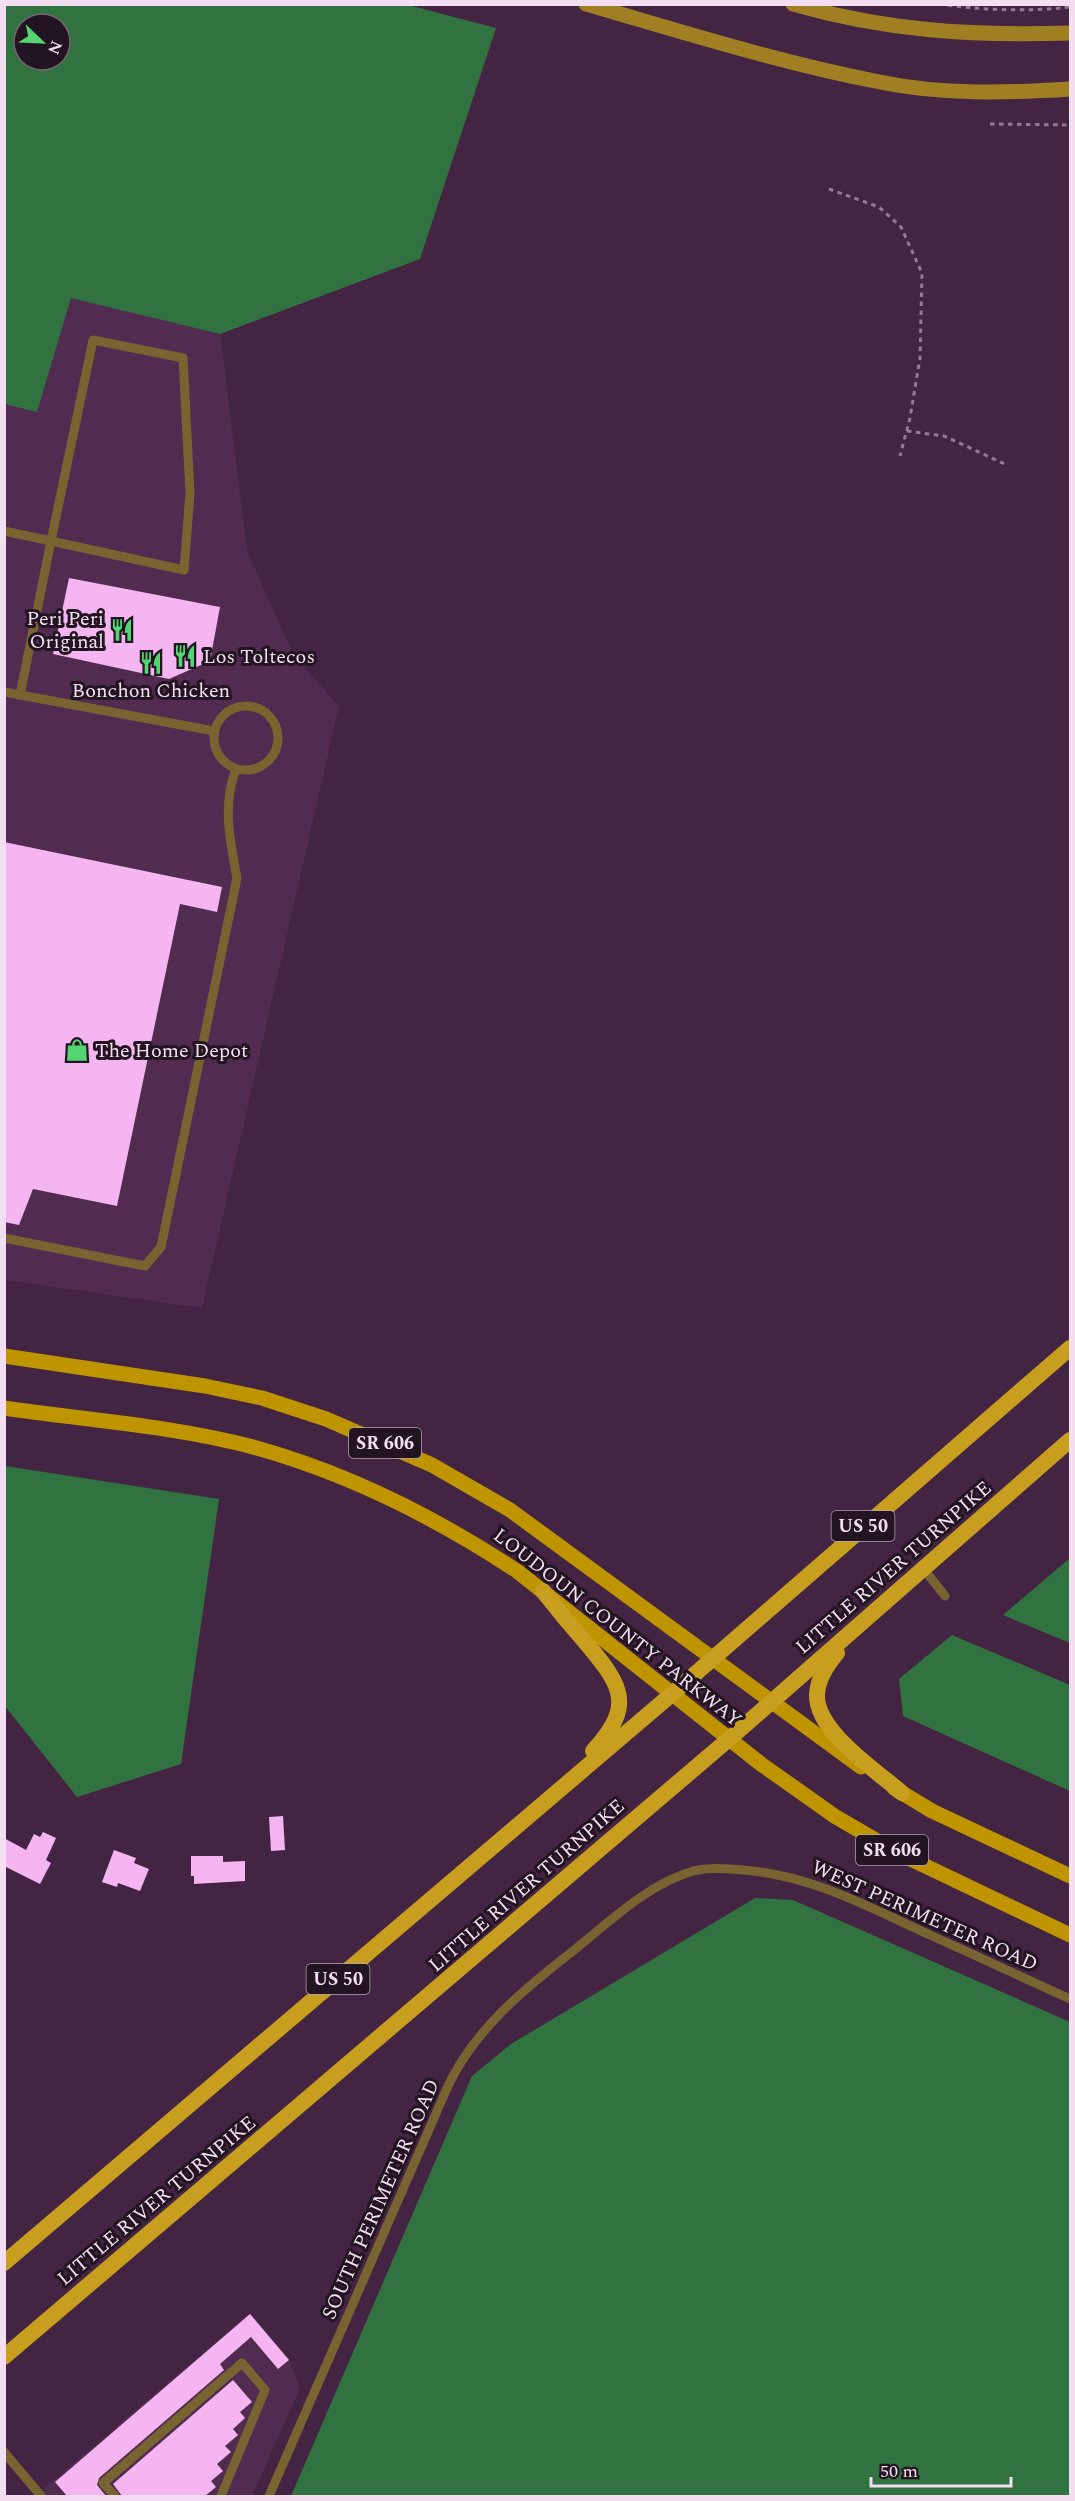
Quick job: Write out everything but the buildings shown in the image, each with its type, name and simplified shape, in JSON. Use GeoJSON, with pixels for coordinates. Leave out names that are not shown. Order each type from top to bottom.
{"type":"FeatureCollection","features":[{"type":"Feature","properties":{"kind":"highway","name":"US 50"},"geometry":{"type":"LineString","coordinates":[[4,2263],[672,1694],[1071,1348]]}},
{"type":"Feature","properties":{"kind":"highway","name":"LITTLE RIVER TURNPIKE"},"geometry":{"type":"LineString","coordinates":[[4,2357],[729,1739],[1071,1440]]}},
{"type":"Feature","properties":{"kind":"highway"},"geometry":{"type":"LineString","coordinates":[[543,1592],[606,1667],[616,1682],[619,1695],[615,1720],[609,1731],[552,1796]]}},
{"type":"Feature","properties":{"kind":"highway"},"geometry":{"type":"LineString","coordinates":[[865,1619],[825,1668],[819,1682],[817,1696],[819,1710],[835,1736],[902,1793]]}},
{"type":"Feature","properties":{"kind":"main road"},"geometry":{"type":"LineString","coordinates":[[586,4],[763,54],[882,83],[942,90],[1071,89]]}},
{"type":"Feature","properties":{"kind":"main road"},"geometry":{"type":"LineString","coordinates":[[793,4],[876,24],[941,32],[1004,35],[1071,33]]}},
{"type":"Feature","properties":{"kind":"main road","name":"LOUDOUN COUNTY PARKWAY"},"geometry":{"type":"LineString","coordinates":[[4,1356],[205,1386],[262,1398],[326,1419],[432,1465],[510,1510],[838,1752],[932,1811],[1071,1876]]}},
{"type":"Feature","properties":{"kind":"main road","name":"LOUDOUN COUNTY PARKWAY"},"geometry":{"type":"LineString","coordinates":[[4,1408],[208,1438],[252,1447],[317,1467],[424,1515],[481,1547],[543,1592],[795,1790],[867,1837],[1071,1935]]}},
{"type":"Feature","properties":{"kind":"lane"},"geometry":{"type":"LineString","coordinates":[[4,531],[51,541],[184,570],[190,493],[183,358],[93,340],[51,541],[20,695]]}},
{"type":"Feature","properties":{"kind":"lane"},"geometry":{"type":"LineString","coordinates":[[4,692],[214,731]]}},
{"type":"Feature","properties":{"kind":"lane"},"geometry":{"type":"LineString","coordinates":[[241,706],[261,710],[275,724],[277,744],[273,754],[266,763],[257,768],[236,769],[220,758],[213,741],[214,731],[224,714],[241,706]]}},
{"type":"Feature","properties":{"kind":"lane"},"geometry":{"type":"LineString","coordinates":[[4,1238],[145,1266],[161,1247],[237,878],[229,837],[228,808],[228,789],[236,769]]}},
{"type":"Feature","properties":{"kind":"lane"},"geometry":{"type":"LineString","coordinates":[[923,1568],[945,1596]]}},
{"type":"Feature","properties":{"kind":"lane","name":"WEST PERIMETER ROAD"},"geometry":{"type":"LineString","coordinates":[[573,1951],[639,1900],[676,1878],[694,1871],[713,1868],[757,1870],[801,1879],[835,1892],[1071,1999]]}},
{"type":"Feature","properties":{"kind":"lane","name":"SOUTH PERIMETER ROAD"},"geometry":{"type":"LineString","coordinates":[[269,2496],[456,2070],[465,2054],[495,2019],[549,1969],[573,1951]]}},
{"type":"Feature","properties":{"kind":"lane"},"geometry":{"type":"LineString","coordinates":[[114,2496],[103,2483],[242,2363],[265,2390],[221,2496]]}},
{"type":"Feature","properties":{"kind":"lane"},"geometry":{"type":"LineString","coordinates":[[4,2452],[41,2496]]}},
{"type":"Feature","properties":{"kind":"path"},"geometry":{"type":"LineString","coordinates":[[939,4],[969,8],[1053,9],[1071,7]]}},
{"type":"Feature","properties":{"kind":"path"},"geometry":{"type":"LineString","coordinates":[[990,124],[1071,125]]}},
{"type":"Feature","properties":{"kind":"path"},"geometry":{"type":"LineString","coordinates":[[829,189],[879,207],[902,227],[922,273],[920,357],[900,456]]}},
{"type":"Feature","properties":{"kind":"path"},"geometry":{"type":"LineString","coordinates":[[907,430],[944,436],[1006,465]]}},
{"type":"Feature","properties":{"kind":"shaded area"},"geometry":{"type":"Polygon","coordinates":[[[71,297],[220,334],[247,551],[294,656],[339,706],[202,1308],[5,1280],[5,404],[37,412],[71,297]]]}},
{"type":"Feature","properties":{"kind":"shaded area"},"geometry":{"type":"Polygon","coordinates":[[[250,2313],[289,2359],[300,2388],[252,2496],[35,2496],[250,2313]]]}},
{"type":"Feature","properties":{"kind":"green space"},"geometry":{"type":"Polygon","coordinates":[[[5,4],[408,5],[496,28],[420,259],[220,334],[71,298],[37,412],[5,404],[5,4]]]}},
{"type":"Feature","properties":{"kind":"green space"},"geometry":{"type":"Polygon","coordinates":[[[5,1466],[219,1499],[181,1764],[77,1797],[5,1706],[5,1466]]]}},
{"type":"Feature","properties":{"kind":"green space"},"geometry":{"type":"Polygon","coordinates":[[[1070,1558],[1070,1643],[1003,1615],[1070,1558]]]}},
{"type":"Feature","properties":{"kind":"green space"},"geometry":{"type":"Polygon","coordinates":[[[952,1635],[1070,1685],[1070,1791],[903,1716],[899,1679],[952,1635]]]}},
{"type":"Feature","properties":{"kind":"green space"},"geometry":{"type":"Polygon","coordinates":[[[755,1898],[793,1900],[1070,2022],[1070,2496],[291,2496],[472,2076],[511,2044],[755,1898]]]}},
{"type":"Feature","properties":{"kind":"place","name":"Peri Peri Original"},"geometry":{"type":"Point","coordinates":[122,630]}},
{"type":"Feature","properties":{"kind":"place","name":"Los Toltecos"},"geometry":{"type":"Point","coordinates":[185,656]}},
{"type":"Feature","properties":{"kind":"place","name":"Bonchon Chicken"},"geometry":{"type":"Point","coordinates":[151,663]}},
{"type":"Feature","properties":{"kind":"place","name":"The Home Depot"},"geometry":{"type":"Point","coordinates":[77,1050]}}]}
